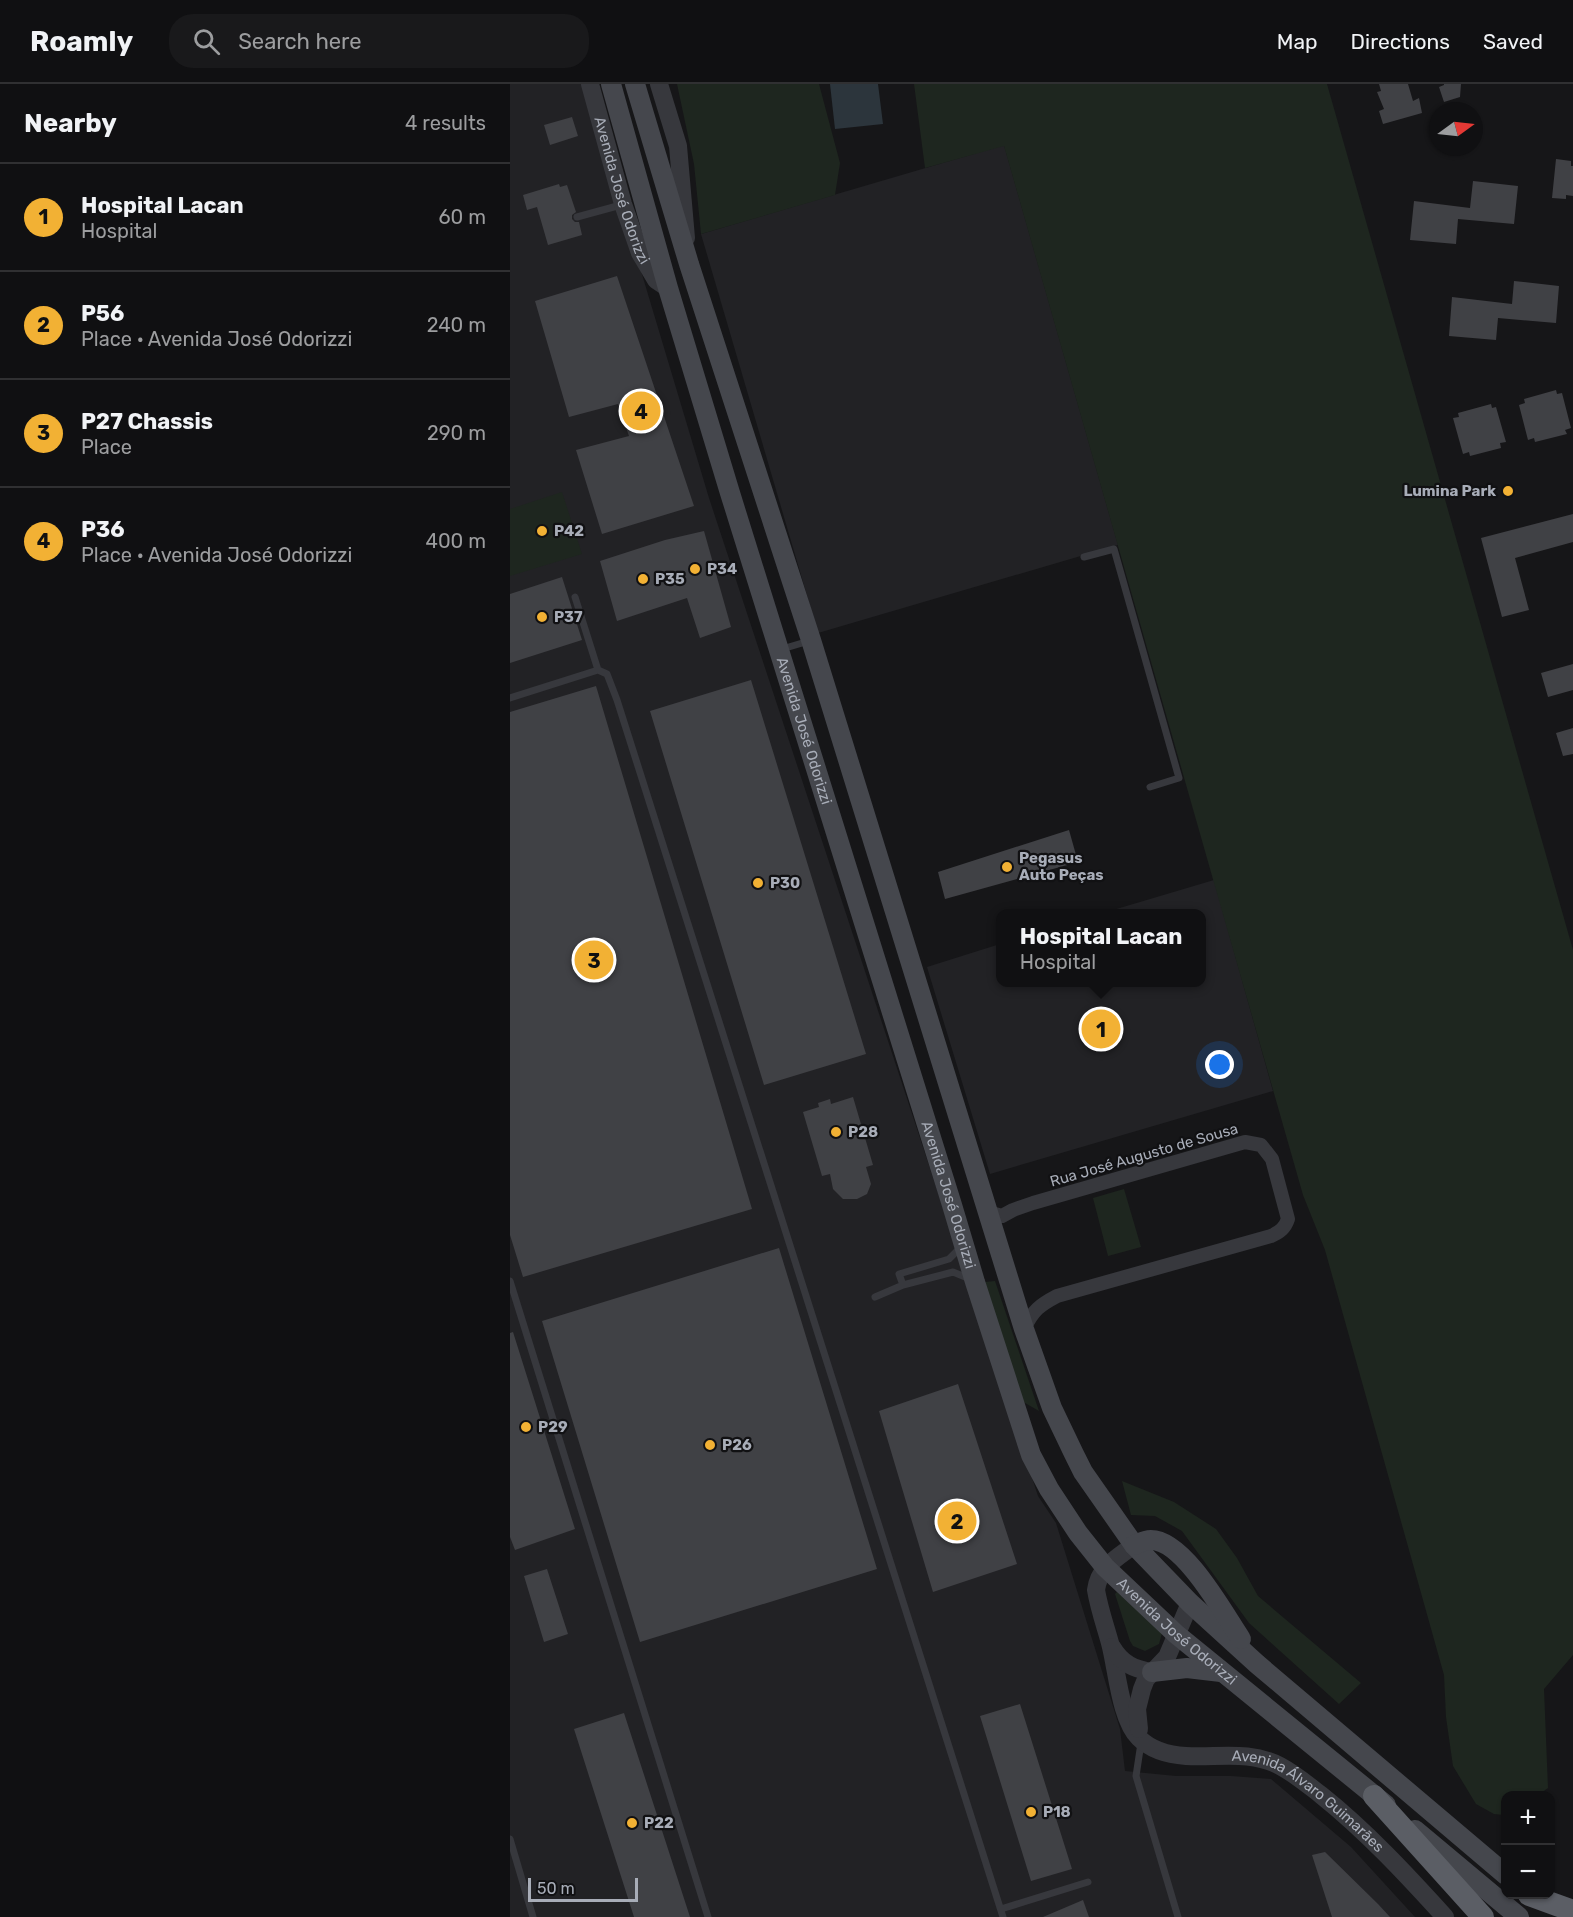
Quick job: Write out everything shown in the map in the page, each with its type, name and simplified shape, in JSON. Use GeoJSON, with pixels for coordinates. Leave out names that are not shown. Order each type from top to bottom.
{"type":"FeatureCollection","features":[{"type":"Feature","properties":{"kind":"highway"},"geometry":{"type":"LineString","coordinates":[[1374,1796],[1484,1917]]}},
{"type":"Feature","properties":{"kind":"highway"},"geometry":{"type":"LineString","coordinates":[[1539,1899],[1573,1911]]}},
{"type":"Feature","properties":{"kind":"main road","name":"Avenida José Odorizzi"},"geometry":{"type":"LineString","coordinates":[[611,84],[668,288],[730,493],[963,1244],[1031,1455],[1049,1489],[1078,1533],[1105,1567],[1176,1634],[1519,1917]]}},
{"type":"Feature","properties":{"kind":"main road","name":"Avenida José Odorizzi"},"geometry":{"type":"LineString","coordinates":[[635,84],[688,264],[811,640],[1024,1329],[1052,1407],[1074,1454],[1083,1472],[1134,1545],[1190,1603],[1257,1664],[1501,1871]]}},
{"type":"Feature","properties":{"kind":"main road"},"geometry":{"type":"LineString","coordinates":[[1134,1545],[1151,1540],[1165,1543],[1178,1552],[1200,1578],[1257,1664]]}},
{"type":"Feature","properties":{"kind":"main road"},"geometry":{"type":"LineString","coordinates":[[1152,1672],[1187,1668],[1222,1672]]}},
{"type":"Feature","properties":{"kind":"main road"},"geometry":{"type":"LineString","coordinates":[[1534,1899],[1560,1917]]}},
{"type":"Feature","properties":{"kind":"street","name":"Avenida José Odorizzi"},"geometry":{"type":"LineString","coordinates":[[590,84],[623,204],[640,253],[656,280],[668,288]]}},
{"type":"Feature","properties":{"kind":"street","name":"Avenida José Odorizzi"},"geometry":{"type":"LineString","coordinates":[[658,84],[678,146],[688,264]]}},
{"type":"Feature","properties":{"kind":"street","name":"Rua José Augusto de Sousa"},"geometry":{"type":"LineString","coordinates":[[988,1212],[1002,1216],[1033,1203],[1245,1142],[1261,1145],[1272,1159],[1288,1219],[1286,1226],[1280,1232],[1057,1296],[1040,1305],[1031,1315],[1024,1329]]}},
{"type":"Feature","properties":{"kind":"street"},"geometry":{"type":"LineString","coordinates":[[1134,1545],[1105,1567],[1096,1590],[1129,1722],[1141,1740]]}},
{"type":"Feature","properties":{"kind":"street"},"geometry":{"type":"LineString","coordinates":[[1141,1740],[1138,1701],[1146,1679],[1167,1657],[1190,1603]]}},
{"type":"Feature","properties":{"kind":"street"},"geometry":{"type":"LineString","coordinates":[[1110,1643],[1116,1654],[1129,1666],[1152,1672]]}},
{"type":"Feature","properties":{"kind":"street","name":"Avenida Álvaro Guimarães"},"geometry":{"type":"LineString","coordinates":[[1141,1740],[1162,1751],[1174,1754],[1244,1756],[1280,1766],[1341,1811],[1389,1857],[1445,1917]]}},
{"type":"Feature","properties":{"kind":"lane"},"geometry":{"type":"LineString","coordinates":[[577,217],[623,204]]}},
{"type":"Feature","properties":{"kind":"lane"},"geometry":{"type":"LineString","coordinates":[[1084,557],[1114,549],[1139,634],[1179,778],[1150,787]]}},
{"type":"Feature","properties":{"kind":"lane"},"geometry":{"type":"LineString","coordinates":[[575,597],[598,670]]}},
{"type":"Feature","properties":{"kind":"lane"},"geometry":{"type":"LineString","coordinates":[[779,650],[811,640]]}},
{"type":"Feature","properties":{"kind":"lane"},"geometry":{"type":"LineString","coordinates":[[510,698],[598,670],[607,674],[1002,1913],[1088,1882]]}},
{"type":"Feature","properties":{"kind":"lane"},"geometry":{"type":"LineString","coordinates":[[903,1285],[899,1274],[949,1259],[959,1251],[963,1244]]}},
{"type":"Feature","properties":{"kind":"lane"},"geometry":{"type":"LineString","coordinates":[[949,1259],[954,1272]]}},
{"type":"Feature","properties":{"kind":"lane"},"geometry":{"type":"LineString","coordinates":[[875,1297],[903,1285],[954,1272],[975,1281]]}},
{"type":"Feature","properties":{"kind":"lane"},"geometry":{"type":"LineString","coordinates":[[510,1281],[708,1917]]}},
{"type":"Feature","properties":{"kind":"lane"},"geometry":{"type":"LineString","coordinates":[[1141,1740],[1136,1776],[1178,1917]]}},
{"type":"Feature","properties":{"kind":"lane"},"geometry":{"type":"LineString","coordinates":[[510,1839],[533,1917]]}},
{"type":"Feature","properties":{"kind":"shaded area"},"geometry":{"type":"Polygon","coordinates":[[[510,84],[585,84],[709,498],[1038,1496],[1056,1523],[1120,1729],[1125,1771],[1176,1776],[1271,1779],[1351,1847],[1415,1917],[510,1917],[510,84]]]}},
{"type":"Feature","properties":{"kind":"shaded area"},"geometry":{"type":"Polygon","coordinates":[[[677,84],[819,84],[840,163],[835,195],[701,234],[694,164],[677,84]]]}},
{"type":"Feature","properties":{"kind":"shaded area"},"geometry":{"type":"Polygon","coordinates":[[[830,84],[878,84],[883,124],[835,129],[830,84]]]}},
{"type":"Feature","properties":{"kind":"shaded area"},"geometry":{"type":"Polygon","coordinates":[[[914,84],[1327,84],[1573,950],[1573,1655],[1544,1689],[1548,1788],[1544,1791],[1501,1791],[1501,1815],[1494,1814],[1476,1804],[1453,1766],[1446,1717],[1444,1675],[1325,1250],[1303,1195],[1004,146],[925,168],[914,84]]]}},
{"type":"Feature","properties":{"kind":"shaded area"},"geometry":{"type":"Polygon","coordinates":[[[1004,145],[1118,545],[818,633],[701,234],[1004,145]]]}},
{"type":"Feature","properties":{"kind":"shaded area","name":"P42"},"geometry":{"type":"Polygon","coordinates":[[[562,492],[582,554],[510,576],[510,509],[562,492]]]}},
{"type":"Feature","properties":{"kind":"shaded area"},"geometry":{"type":"Polygon","coordinates":[[[1214,880],[1273,1091],[990,1174],[927,967],[996,945],[996,987],[1206,987],[1206,909],[1116,909],[1214,880]]]}},
{"type":"Feature","properties":{"kind":"shaded area"},"geometry":{"type":"Polygon","coordinates":[[[1124,1189],[1141,1247],[1108,1256],[1093,1198],[1124,1189]]]}},
{"type":"Feature","properties":{"kind":"shaded area"},"geometry":{"type":"Polygon","coordinates":[[[995,1281],[1039,1411],[1018,1399],[985,1282],[995,1281]]]}},
{"type":"Feature","properties":{"kind":"shaded area"},"geometry":{"type":"Polygon","coordinates":[[[1122,1481],[1174,1502],[1216,1529],[1237,1558],[1258,1596],[1361,1683],[1339,1704],[1249,1623],[1182,1531],[1155,1516],[1131,1515],[1122,1481]]]}},
{"type":"Feature","properties":{"kind":"shaded area"},"geometry":{"type":"Polygon","coordinates":[[[1117,1592],[1162,1633],[1159,1644],[1145,1651],[1133,1646],[1115,1594],[1117,1592]]]}},
{"type":"Feature","properties":{"kind":"building"},"geometry":{"type":"Polygon","coordinates":[[[1379,84],[1408,84],[1413,101],[1419,98],[1422,113],[1383,124],[1379,111],[1384,109],[1377,92],[1381,91],[1379,84]]]}},
{"type":"Feature","properties":{"kind":"building"},"geometry":{"type":"Polygon","coordinates":[[[1461,84],[1460,97],[1444,102],[1439,87],[1461,84]]]}},
{"type":"Feature","properties":{"kind":"building"},"geometry":{"type":"Polygon","coordinates":[[[572,117],[578,136],[550,145],[544,125],[572,117]]]}},
{"type":"Feature","properties":{"kind":"building"},"geometry":{"type":"Polygon","coordinates":[[[1556,159],[1571,161],[1571,166],[1573,166],[1573,196],[1566,195],[1566,199],[1552,198],[1556,159]]]}},
{"type":"Feature","properties":{"kind":"building"},"geometry":{"type":"Polygon","coordinates":[[[1473,181],[1518,186],[1514,224],[1458,219],[1456,244],[1410,240],[1414,201],[1470,208],[1473,181]]]}},
{"type":"Feature","properties":{"kind":"building"},"geometry":{"type":"Polygon","coordinates":[[[559,184],[560,187],[567,185],[576,212],[572,215],[572,219],[579,222],[582,235],[548,245],[537,207],[527,210],[523,195],[559,184]]]}},
{"type":"Feature","properties":{"kind":"building"},"geometry":{"type":"Polygon","coordinates":[[[617,276],[694,506],[602,534],[576,450],[629,436],[618,404],[569,417],[535,301],[617,276]]]}},
{"type":"Feature","properties":{"kind":"building"},"geometry":{"type":"Polygon","coordinates":[[[1514,281],[1559,286],[1556,323],[1498,318],[1496,340],[1449,336],[1452,297],[1512,304],[1514,281]]]}},
{"type":"Feature","properties":{"kind":"building"},"geometry":{"type":"Polygon","coordinates":[[[1556,390],[1557,394],[1562,393],[1571,428],[1565,430],[1567,434],[1535,442],[1534,438],[1528,440],[1519,405],[1525,403],[1524,399],[1556,390]]]}},
{"type":"Feature","properties":{"kind":"building"},"geometry":{"type":"Polygon","coordinates":[[[1491,404],[1492,408],[1496,407],[1506,442],[1500,443],[1501,448],[1470,456],[1469,452],[1463,454],[1453,418],[1459,417],[1458,413],[1491,404]]]}},
{"type":"Feature","properties":{"kind":"building"},"geometry":{"type":"Polygon","coordinates":[[[1573,514],[1573,542],[1515,558],[1529,610],[1502,617],[1481,538],[1573,514]]]}},
{"type":"Feature","properties":{"kind":"building"},"geometry":{"type":"Polygon","coordinates":[[[704,531],[731,627],[700,638],[687,598],[617,621],[600,561],[665,540],[704,531]]]}},
{"type":"Feature","properties":{"kind":"building","name":"P37"},"geometry":{"type":"Polygon","coordinates":[[[562,577],[582,640],[510,663],[510,594],[562,577]]]}},
{"type":"Feature","properties":{"kind":"building"},"geometry":{"type":"Polygon","coordinates":[[[1573,664],[1573,690],[1548,697],[1541,673],[1573,664]]]}},
{"type":"Feature","properties":{"kind":"building","name":"P30"},"geometry":{"type":"Polygon","coordinates":[[[751,680],[866,1054],[764,1085],[650,711],[751,680]]]}},
{"type":"Feature","properties":{"kind":"building"},"geometry":{"type":"Polygon","coordinates":[[[596,686],[752,1209],[523,1277],[510,1235],[510,712],[596,686]]]}},
{"type":"Feature","properties":{"kind":"building"},"geometry":{"type":"Polygon","coordinates":[[[1573,728],[1573,754],[1563,756],[1556,733],[1573,728]]]}},
{"type":"Feature","properties":{"kind":"building","name":"Pegasus Auto Peças"},"geometry":{"type":"Polygon","coordinates":[[[1069,830],[1078,862],[945,899],[938,872],[1069,830]]]}},
{"type":"Feature","properties":{"kind":"building","name":"P28"},"geometry":{"type":"Polygon","coordinates":[[[853,1097],[873,1165],[866,1167],[871,1184],[867,1194],[857,1199],[843,1199],[833,1189],[830,1174],[822,1176],[803,1112],[819,1107],[818,1103],[830,1099],[831,1104],[853,1097]]]}},
{"type":"Feature","properties":{"kind":"building","name":"P26"},"geometry":{"type":"Polygon","coordinates":[[[779,1248],[877,1569],[640,1642],[542,1321],[779,1248]]]}},
{"type":"Feature","properties":{"kind":"building","name":"P29"},"geometry":{"type":"Polygon","coordinates":[[[513,1332],[575,1529],[515,1550],[510,1537],[510,1333],[513,1332]]]}},
{"type":"Feature","properties":{"kind":"building"},"geometry":{"type":"Polygon","coordinates":[[[958,1384],[1017,1564],[933,1592],[879,1411],[958,1384]]]}},
{"type":"Feature","properties":{"kind":"building"},"geometry":{"type":"Polygon","coordinates":[[[547,1569],[568,1634],[544,1642],[524,1576],[547,1569]]]}},
{"type":"Feature","properties":{"kind":"building","name":"P18"},"geometry":{"type":"Polygon","coordinates":[[[1020,1704],[1072,1869],[1031,1881],[980,1716],[1020,1704]]]}},
{"type":"Feature","properties":{"kind":"building","name":"P22"},"geometry":{"type":"Polygon","coordinates":[[[624,1713],[690,1917],[634,1917],[574,1729],[624,1713]]]}},
{"type":"Feature","properties":{"kind":"building"},"geometry":{"type":"Polygon","coordinates":[[[1325,1852],[1390,1917],[1332,1917],[1312,1855],[1325,1852]]]}},
{"type":"Feature","properties":{"kind":"building"},"geometry":{"type":"Polygon","coordinates":[[[1083,1900],[1089,1917],[1043,1917],[1083,1900]]]}},
{"type":"Feature","properties":{"kind":"place","name":"P36"},"geometry":{"type":"Point","coordinates":[641,411]}},
{"type":"Feature","properties":{"kind":"place","name":"Lumina Park"},"geometry":{"type":"Point","coordinates":[1508,491]}},
{"type":"Feature","properties":{"kind":"place","name":"P42"},"geometry":{"type":"Point","coordinates":[542,531]}},
{"type":"Feature","properties":{"kind":"place","name":"P34"},"geometry":{"type":"Point","coordinates":[695,569]}},
{"type":"Feature","properties":{"kind":"place","name":"P35"},"geometry":{"type":"Point","coordinates":[643,579]}},
{"type":"Feature","properties":{"kind":"place","name":"P37"},"geometry":{"type":"Point","coordinates":[542,617]}},
{"type":"Feature","properties":{"kind":"place","name":"Pegasus Auto Peças"},"geometry":{"type":"Point","coordinates":[1007,867]}},
{"type":"Feature","properties":{"kind":"place","name":"P30"},"geometry":{"type":"Point","coordinates":[758,883]}},
{"type":"Feature","properties":{"kind":"place","name":"P27 Chassis"},"geometry":{"type":"Point","coordinates":[594,960]}},
{"type":"Feature","properties":{"kind":"place","name":"Hospital Lacan"},"geometry":{"type":"Point","coordinates":[1101,1029]}},
{"type":"Feature","properties":{"kind":"place","name":"P28"},"geometry":{"type":"Point","coordinates":[836,1132]}},
{"type":"Feature","properties":{"kind":"place","name":"P29"},"geometry":{"type":"Point","coordinates":[526,1427]}},
{"type":"Feature","properties":{"kind":"place","name":"P26"},"geometry":{"type":"Point","coordinates":[710,1445]}},
{"type":"Feature","properties":{"kind":"place","name":"P56"},"geometry":{"type":"Point","coordinates":[957,1521]}},
{"type":"Feature","properties":{"kind":"place","name":"P18"},"geometry":{"type":"Point","coordinates":[1031,1812]}},
{"type":"Feature","properties":{"kind":"place","name":"P22"},"geometry":{"type":"Point","coordinates":[632,1823]}}]}
